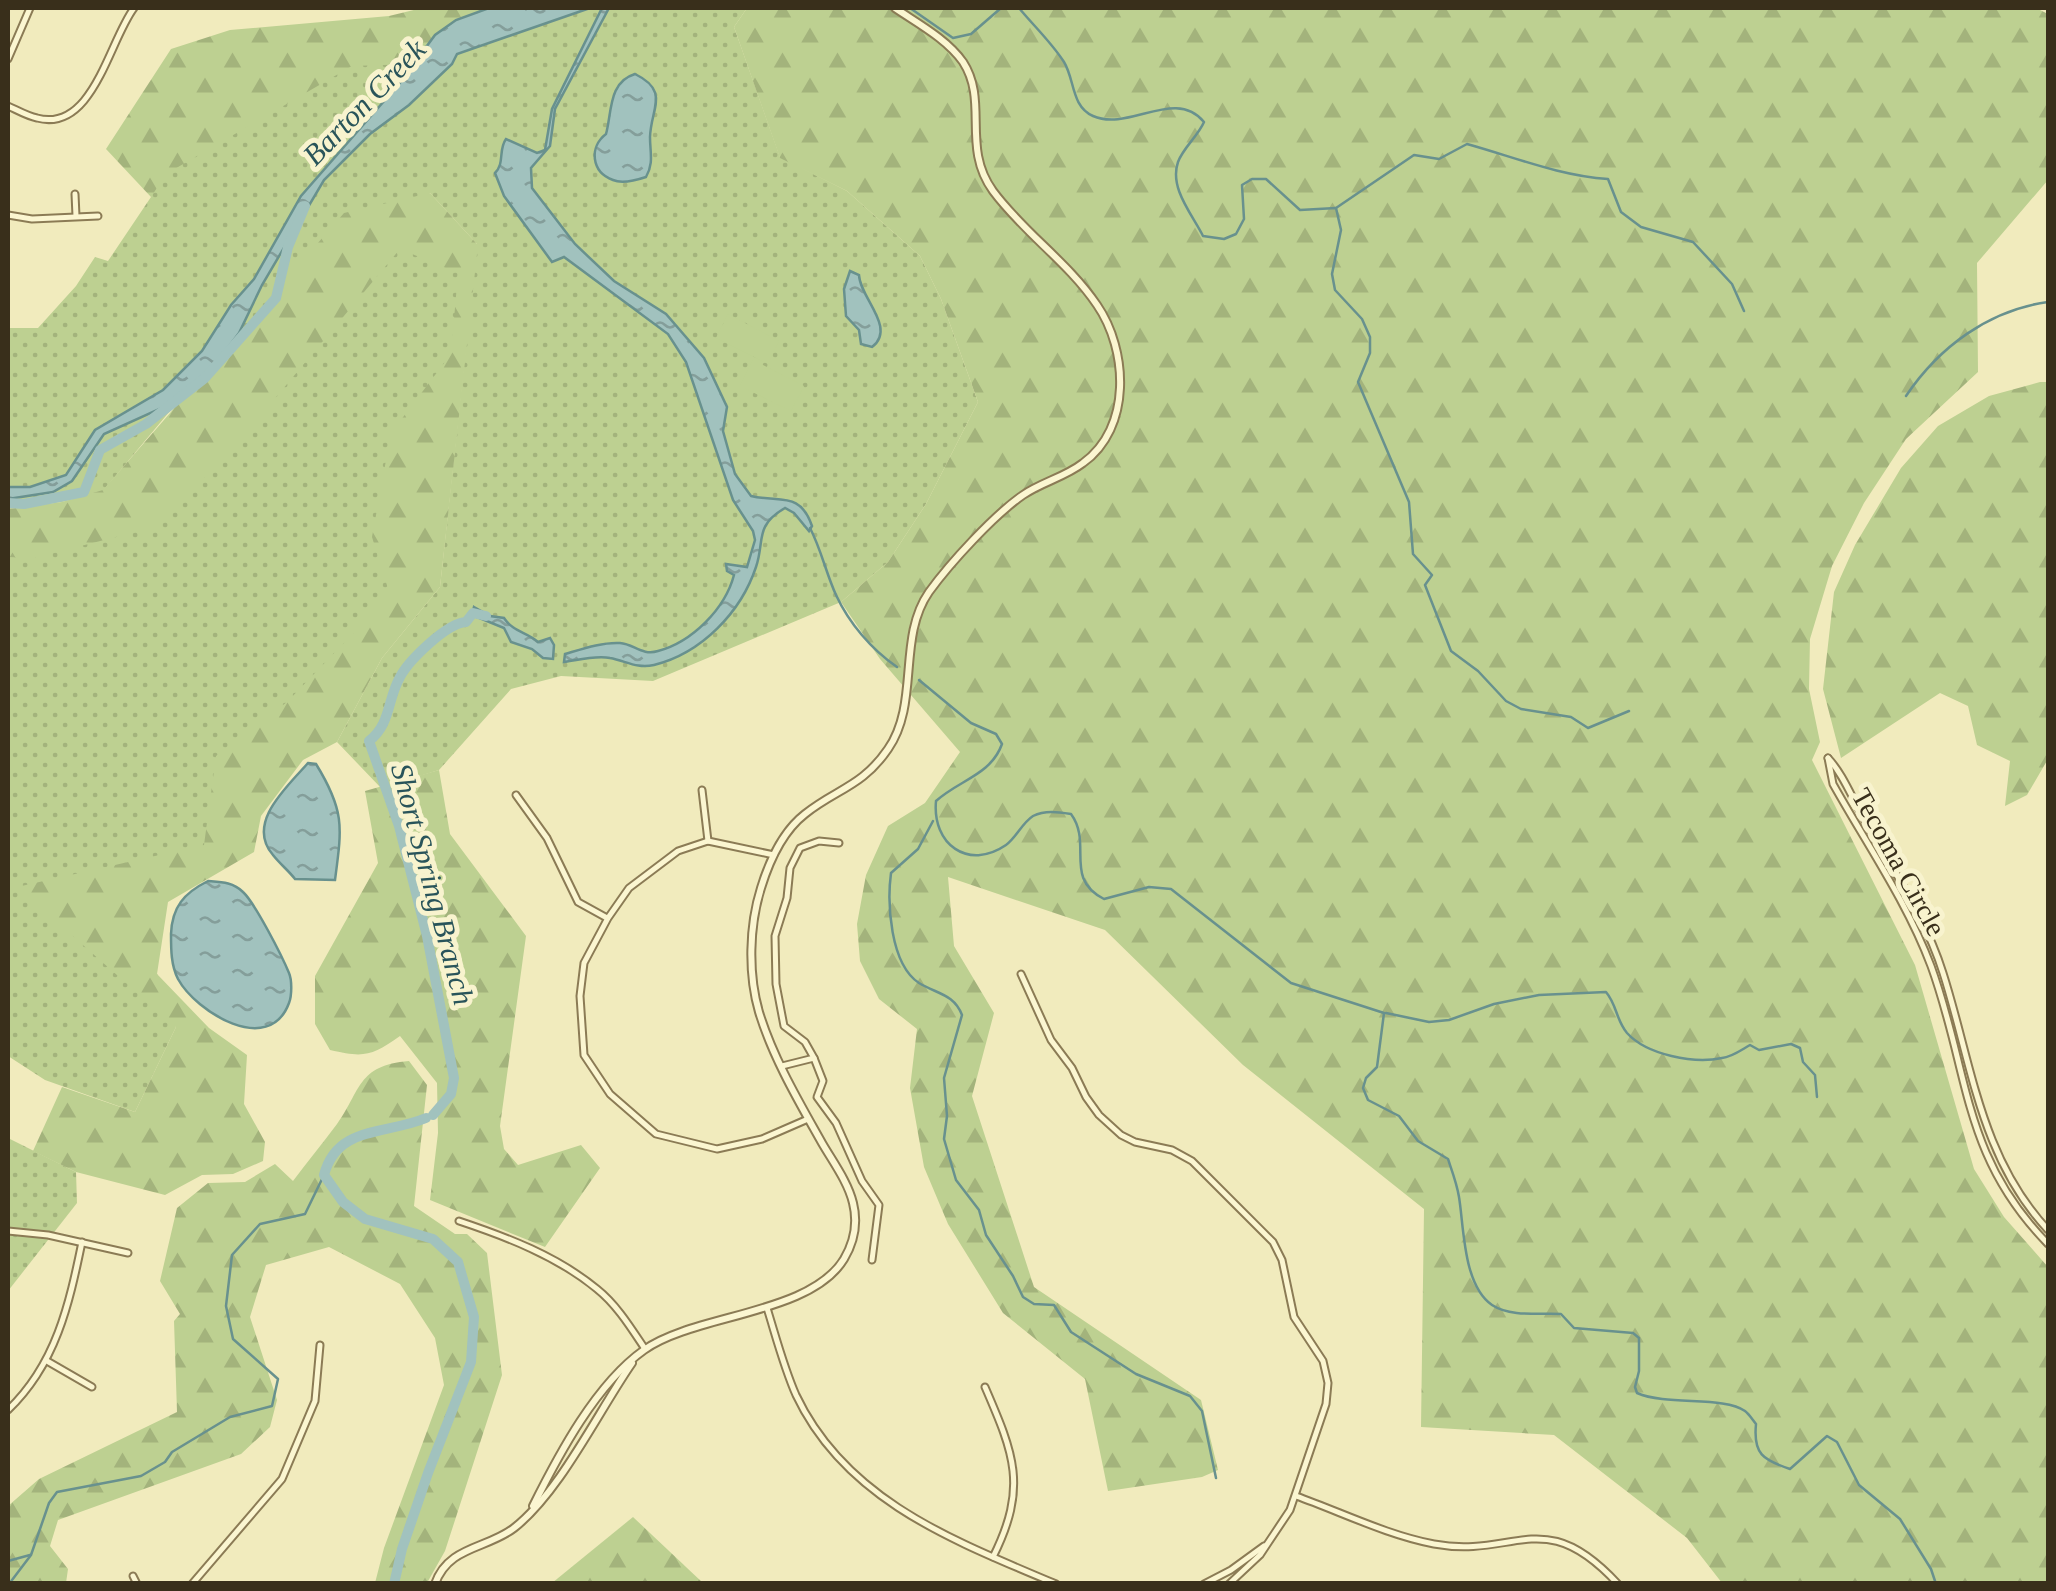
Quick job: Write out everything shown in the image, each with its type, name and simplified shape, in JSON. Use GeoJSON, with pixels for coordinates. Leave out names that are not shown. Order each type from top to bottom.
{"type":"FeatureCollection","features":[{"type":"Feature","properties":{"kind":"street"},"geometry":{"type":"LineString","coordinates":[[8,60],[30,8]]}},
{"type":"Feature","properties":{"kind":"street"},"geometry":{"type":"LineString","coordinates":[[8,106],[50,120],[74,112],[92,89],[134,8]]}},
{"type":"Feature","properties":{"kind":"street"},"geometry":{"type":"LineString","coordinates":[[435,1584],[449,1560],[502,1536],[524,1519],[550,1471],[622,1368],[645,1350],[680,1334],[767,1308],[812,1286],[840,1266],[854,1231],[854,1205],[782,1066],[760,1014],[752,966],[759,893],[774,856],[793,825],[850,788],[889,748],[904,708],[917,617],[931,590],[1010,505],[1037,486],[1081,465],[1098,449],[1111,426],[1121,369],[1116,341],[1100,308],[1001,201],[982,174],[974,141],[974,91],[964,63],[895,8]]}},
{"type":"Feature","properties":{"kind":"street"},"geometry":{"type":"LineString","coordinates":[[75,194],[76,217]]}},
{"type":"Feature","properties":{"kind":"street"},"geometry":{"type":"LineString","coordinates":[[8,215],[18,219],[98,216]]}},
{"type":"Feature","properties":{"kind":"street","name":"Tecoma Circle"},"geometry":{"type":"LineString","coordinates":[[2048,1230],[2015,1188],[1990,1140],[1942,966],[1920,918],[1828,758],[1833,784],[1912,923],[1934,975],[1980,1142],[2012,1201],[2048,1244]]}},
{"type":"Feature","properties":{"kind":"street"},"geometry":{"type":"LineString","coordinates":[[702,790],[708,841]]}},
{"type":"Feature","properties":{"kind":"street"},"geometry":{"type":"LineString","coordinates":[[516,795],[547,838],[578,902],[608,918]]}},
{"type":"Feature","properties":{"kind":"street"},"geometry":{"type":"LineString","coordinates":[[774,856],[708,841],[678,851],[629,888],[584,963],[580,996],[584,1055],[610,1094],[656,1134],[717,1148],[762,1139],[808,1118]]}},
{"type":"Feature","properties":{"kind":"street"},"geometry":{"type":"LineString","coordinates":[[838,843],[819,841],[800,848],[790,868],[775,936],[780,1013],[784,1026],[805,1042],[814,1058],[824,1081],[817,1097],[836,1122],[862,1181],[879,1205],[872,1260]]}},
{"type":"Feature","properties":{"kind":"street"},"geometry":{"type":"LineString","coordinates":[[1912,923],[1920,918]]}},
{"type":"Feature","properties":{"kind":"street"},"geometry":{"type":"LineString","coordinates":[[1916,932],[1924,927]]}},
{"type":"Feature","properties":{"kind":"street"},"geometry":{"type":"LineString","coordinates":[[1020,974],[1051,1040],[1099,1115],[1121,1136],[1172,1150],[1192,1161],[1273,1242],[1294,1316],[1318,1353],[1328,1383],[1322,1421],[1296,1496],[1286,1520],[1229,1584]]}},
{"type":"Feature","properties":{"kind":"street"},"geometry":{"type":"LineString","coordinates":[[1955,1054],[1964,1052]]}},
{"type":"Feature","properties":{"kind":"street"},"geometry":{"type":"LineString","coordinates":[[782,1066],[814,1058]]}},
{"type":"Feature","properties":{"kind":"street"},"geometry":{"type":"LineString","coordinates":[[1957,1064],[1966,1062]]}},
{"type":"Feature","properties":{"kind":"street"},"geometry":{"type":"LineString","coordinates":[[2008,1193],[2015,1188]]}},
{"type":"Feature","properties":{"kind":"street"},"geometry":{"type":"LineString","coordinates":[[2012,1201],[2020,1195]]}},
{"type":"Feature","properties":{"kind":"street"},"geometry":{"type":"LineString","coordinates":[[459,1221],[519,1241],[596,1288],[621,1314],[645,1350]]}},
{"type":"Feature","properties":{"kind":"street"},"geometry":{"type":"LineString","coordinates":[[8,1231],[128,1253]]}},
{"type":"Feature","properties":{"kind":"street"},"geometry":{"type":"LineString","coordinates":[[8,1410],[47,1361],[68,1309],[82,1242]]}},
{"type":"Feature","properties":{"kind":"street"},"geometry":{"type":"LineString","coordinates":[[767,1308],[799,1400],[826,1443],[858,1478],[924,1526],[1056,1584]]}},
{"type":"Feature","properties":{"kind":"street"},"geometry":{"type":"LineString","coordinates":[[192,1584],[282,1479],[315,1401],[320,1345]]}},
{"type":"Feature","properties":{"kind":"street"},"geometry":{"type":"LineString","coordinates":[[47,1361],[92,1387]]}},
{"type":"Feature","properties":{"kind":"street"},"geometry":{"type":"LineString","coordinates":[[985,1387],[1009,1444],[1016,1473],[1010,1518],[993,1556]]}},
{"type":"Feature","properties":{"kind":"street"},"geometry":{"type":"LineString","coordinates":[[1296,1496],[1416,1540],[1438,1544],[1464,1547],[1536,1538],[1560,1542],[1594,1558],[1618,1584]]}},
{"type":"Feature","properties":{"kind":"street"},"geometry":{"type":"LineString","coordinates":[[1204,1584],[1266,1545]]}},
{"type":"Feature","properties":{"kind":"street"},"geometry":{"type":"LineString","coordinates":[[133,1576],[137,1584]]}},
{"type":"Feature","properties":{"kind":"green space"},"geometry":{"type":"Polygon","coordinates":[[[422,8],[489,8],[446,28],[414,64],[352,66],[166,174],[151,197],[106,149],[171,49],[230,30],[389,16],[422,8]]]}},
{"type":"Feature","properties":{"kind":"green space"},"geometry":{"type":"Polygon","coordinates":[[[590,8],[747,8],[734,27],[780,157],[847,191],[920,256],[941,299],[978,402],[926,504],[888,562],[841,602],[653,681],[561,676],[511,689],[439,770],[381,788],[337,742],[382,658],[440,587],[477,244],[430,193],[170,411],[103,491],[62,502],[8,509],[8,328],[38,328],[76,286],[95,257],[108,261],[151,197],[158,158],[385,23],[450,47],[525,30],[590,8]]]}},
{"type":"Feature","properties":{"kind":"green space"},"geometry":{"type":"Polygon","coordinates":[[[747,8],[2036,8],[2048,14],[2048,180],[1977,263],[1978,372],[1906,439],[1864,503],[1832,566],[1810,639],[1809,689],[1820,742],[1812,760],[1915,965],[1974,1169],[2004,1217],[2048,1267],[2048,1583],[1722,1583],[1687,1538],[1554,1435],[1421,1427],[1424,1209],[1243,1065],[1105,930],[948,877],[954,946],[994,1013],[972,1096],[1034,1287],[1201,1400],[1218,1470],[1202,1477],[1108,1491],[1085,1379],[1003,1313],[948,1224],[924,1167],[910,1088],[917,1029],[879,999],[860,961],[857,924],[866,875],[888,826],[925,803],[960,752],[880,659],[841,602],[888,562],[926,504],[978,402],[941,299],[920,256],[847,191],[780,158],[734,27],[747,8]]]}},
{"type":"Feature","properties":{"kind":"green space"},"geometry":{"type":"Polygon","coordinates":[[[430,193],[478,245],[440,587],[382,658],[337,742],[303,760],[261,816],[254,852],[168,902],[157,974],[209,1028],[247,1055],[244,1104],[265,1142],[263,1161],[233,1174],[202,1175],[165,1195],[76,1172],[33,1151],[62,1087],[135,1112],[176,1027],[17,887],[204,845],[216,756],[287,702],[390,595],[372,537],[391,433],[451,354],[458,273],[400,249],[220,464],[147,529],[34,558],[8,557],[8,509],[62,502],[103,490],[344,213],[430,193]]]}},
{"type":"Feature","properties":{"kind":"green space"},"geometry":{"type":"Polygon","coordinates":[[[396,220],[469,267],[405,608],[195,863],[138,920],[176,1027],[135,1112],[45,1080],[8,1056],[8,529],[140,506],[396,220]]]}},
{"type":"Feature","properties":{"kind":"green space"},"geometry":{"type":"Polygon","coordinates":[[[728,314],[779,341],[768,364],[716,338],[728,314]]]}},
{"type":"Feature","properties":{"kind":"green space"},"geometry":{"type":"Polygon","coordinates":[[[753,360],[804,386],[791,411],[740,386],[753,360]]]}},
{"type":"Feature","properties":{"kind":"green space"},"geometry":{"type":"Polygon","coordinates":[[[2048,382],[2048,759],[2027,795],[2005,806],[2010,761],[1977,745],[1968,706],[1940,693],[1841,758],[1823,689],[1834,592],[1855,545],[1901,468],[1938,426],[1989,396],[2048,382]]]}},
{"type":"Feature","properties":{"kind":"green space"},"geometry":{"type":"Polygon","coordinates":[[[439,770],[450,834],[526,936],[500,1126],[504,1149],[518,1165],[581,1145],[600,1168],[545,1247],[430,1200],[438,1133],[437,1083],[400,1036],[367,1054],[351,1054],[330,1050],[315,1024],[315,976],[378,863],[365,791],[439,770]]]}},
{"type":"Feature","properties":{"kind":"green space"},"geometry":{"type":"Polygon","coordinates":[[[409,1061],[427,1085],[414,1206],[455,1234],[467,1234],[487,1253],[502,1375],[445,1551],[427,1583],[375,1583],[384,1548],[444,1385],[435,1338],[400,1284],[329,1247],[266,1265],[250,1317],[277,1400],[270,1427],[241,1454],[58,1520],[50,1546],[68,1569],[66,1583],[8,1583],[8,1506],[39,1479],[177,1412],[174,1321],[180,1314],[160,1281],[177,1208],[208,1183],[245,1182],[275,1164],[293,1181],[337,1124],[362,1082],[379,1068],[409,1061]]]}},
{"type":"Feature","properties":{"kind":"green space"},"geometry":{"type":"Polygon","coordinates":[[[8,1138],[76,1172],[77,1203],[8,1291],[8,1138]]]}},
{"type":"Feature","properties":{"kind":"green space"},"geometry":{"type":"Polygon","coordinates":[[[633,1517],[703,1583],[552,1583],[633,1517]]]}},
{"type":"Feature","properties":{"kind":"water"},"geometry":{"type":"Polygon","coordinates":[[[489,8],[590,8],[457,54],[452,64],[409,105],[370,134],[324,180],[262,285],[239,333],[208,374],[164,407],[104,434],[72,481],[53,492],[8,499],[8,487],[30,487],[66,475],[95,430],[163,390],[202,351],[231,305],[254,279],[301,196],[399,84],[435,35],[456,20],[489,8]]]}},
{"type":"Feature","properties":{"kind":"water"},"geometry":{"type":"Polygon","coordinates":[[[602,8],[609,8],[555,109],[550,146],[531,168],[532,188],[575,244],[614,281],[666,314],[704,358],[727,407],[723,431],[735,474],[751,496],[795,503],[812,526],[809,531],[785,508],[775,515],[762,534],[759,558],[749,584],[730,615],[688,651],[648,666],[605,657],[564,662],[565,654],[599,645],[620,643],[652,652],[671,647],[695,632],[715,612],[730,588],[734,575],[727,571],[726,564],[747,567],[755,540],[753,531],[733,500],[686,362],[668,334],[564,257],[552,262],[504,196],[495,173],[506,139],[537,153],[545,150],[552,109],[602,8]]]}},
{"type":"Feature","properties":{"kind":"water"},"geometry":{"type":"Polygon","coordinates":[[[635,74],[646,80],[655,94],[650,167],[646,177],[617,181],[600,171],[595,152],[606,134],[616,91],[626,78],[635,74]]]}},
{"type":"Feature","properties":{"kind":"water"},"geometry":{"type":"Polygon","coordinates":[[[850,271],[859,275],[879,322],[879,339],[872,347],[861,344],[859,330],[846,316],[844,289],[850,271]]]}},
{"type":"Feature","properties":{"kind":"water"},"geometry":{"type":"Polygon","coordinates":[[[474,607],[504,618],[538,642],[550,638],[553,659],[511,642],[504,628],[472,615],[474,607]]]}},
{"type":"Feature","properties":{"kind":"water"},"geometry":{"type":"Polygon","coordinates":[[[308,763],[316,764],[337,807],[340,832],[335,880],[295,879],[266,843],[264,830],[272,806],[308,763]]]}},
{"type":"Feature","properties":{"kind":"water"},"geometry":{"type":"Polygon","coordinates":[[[208,881],[231,884],[243,892],[289,973],[289,1003],[279,1019],[266,1027],[233,1024],[216,1015],[187,992],[176,974],[171,946],[174,916],[186,896],[208,881]]]}},
{"type":"Feature","properties":{"kind":"waterway"},"geometry":{"type":"LineString","coordinates":[[910,8],[953,38],[971,34],[1001,8]]}},
{"type":"Feature","properties":{"kind":"waterway"},"geometry":{"type":"LineString","coordinates":[[1019,8],[1059,55],[1086,112],[1121,119],[1179,109],[1192,112],[1204,122],[1180,157],[1176,172],[1183,200],[1203,236],[1224,239],[1236,234],[1244,219],[1242,185],[1252,179],[1266,179],[1300,210],[1336,208],[1341,230],[1332,274],[1335,290],[1362,319],[1370,337],[1370,353],[1358,382],[1409,502],[1413,554],[1432,575],[1425,585],[1451,651],[1478,671],[1506,701],[1521,709],[1571,717],[1588,728],[1629,711]]}},
{"type":"Feature","properties":{"kind":"waterway"},"geometry":{"type":"LineString","coordinates":[[1336,208],[1414,155],[1439,159],[1467,144],[1555,170],[1608,179],[1621,212],[1641,227],[1693,242],[1732,284],[1744,311]]}},
{"type":"Feature","properties":{"kind":"waterway","name":"Barton Creek"},"geometry":{"type":"LineString","coordinates":[[8,503],[24,504],[84,492],[100,450],[146,424],[205,378],[276,298],[288,247],[305,206]]}},
{"type":"Feature","properties":{"kind":"waterway"},"geometry":{"type":"LineString","coordinates":[[1906,396],[1934,362],[1967,334],[2006,313],[2048,302]]}},
{"type":"Feature","properties":{"kind":"waterway"},"geometry":{"type":"LineString","coordinates":[[810,528],[847,616],[870,644],[897,667]]}},
{"type":"Feature","properties":{"kind":"waterway","name":"Short Spring Branch"},"geometry":{"type":"LineString","coordinates":[[433,1115],[451,1094],[454,1078],[427,936],[399,826],[369,741],[385,719],[400,677],[420,652],[439,635],[466,622],[473,613],[486,616]]}},
{"type":"Feature","properties":{"kind":"waterway"},"geometry":{"type":"LineString","coordinates":[[919,680],[971,723],[996,734],[1002,744],[982,770],[936,801],[936,816],[946,841],[966,854],[992,852],[1010,842],[1033,816],[1047,812],[1071,814],[1080,837],[1081,871],[1092,891],[1104,899],[1149,887],[1171,889],[1291,983],[1384,1013],[1377,1067],[1366,1078],[1363,1088],[1368,1100],[1399,1116],[1418,1141],[1448,1159],[1458,1192],[1470,1270],[1482,1296],[1507,1311],[1561,1314],[1574,1328],[1633,1333],[1639,1338],[1637,1393],[1736,1406],[1756,1424],[1758,1449],[1781,1466],[1790,1469],[1827,1436],[1837,1442],[1859,1485],[1900,1519],[1936,1584]]}},
{"type":"Feature","properties":{"kind":"waterway"},"geometry":{"type":"LineString","coordinates":[[933,821],[918,849],[891,873],[890,916],[896,948],[909,974],[950,999],[962,1015],[944,1078],[944,1139],[956,1180],[979,1210],[986,1235],[1023,1297],[1034,1304],[1054,1305],[1071,1332],[1136,1374],[1190,1396],[1202,1411],[1216,1478]]}},
{"type":"Feature","properties":{"kind":"waterway"},"geometry":{"type":"LineString","coordinates":[[1386,1013],[1429,1022],[1539,995],[1606,992],[1627,1033],[1658,1052],[1698,1060],[1733,1055],[1750,1045],[1759,1050],[1791,1044],[1800,1048],[1803,1062],[1815,1075],[1817,1097]]}},
{"type":"Feature","properties":{"kind":"waterway","name":"Short Spring Branch"},"geometry":{"type":"LineString","coordinates":[[394,1584],[428,1473],[471,1362],[474,1317],[458,1262],[433,1239],[365,1219],[343,1202],[324,1175],[330,1159],[351,1139],[426,1118]]}},
{"type":"Feature","properties":{"kind":"waterway"},"geometry":{"type":"LineString","coordinates":[[9,1584],[31,1555],[49,1503],[57,1492],[141,1476],[230,1417],[272,1406],[278,1379],[233,1339],[226,1306],[232,1255],[260,1224],[305,1214],[324,1175]]}},
{"type":"Feature","properties":{"kind":"waterway"},"geometry":{"type":"LineString","coordinates":[[8,1561],[30,1555]]}}]}
